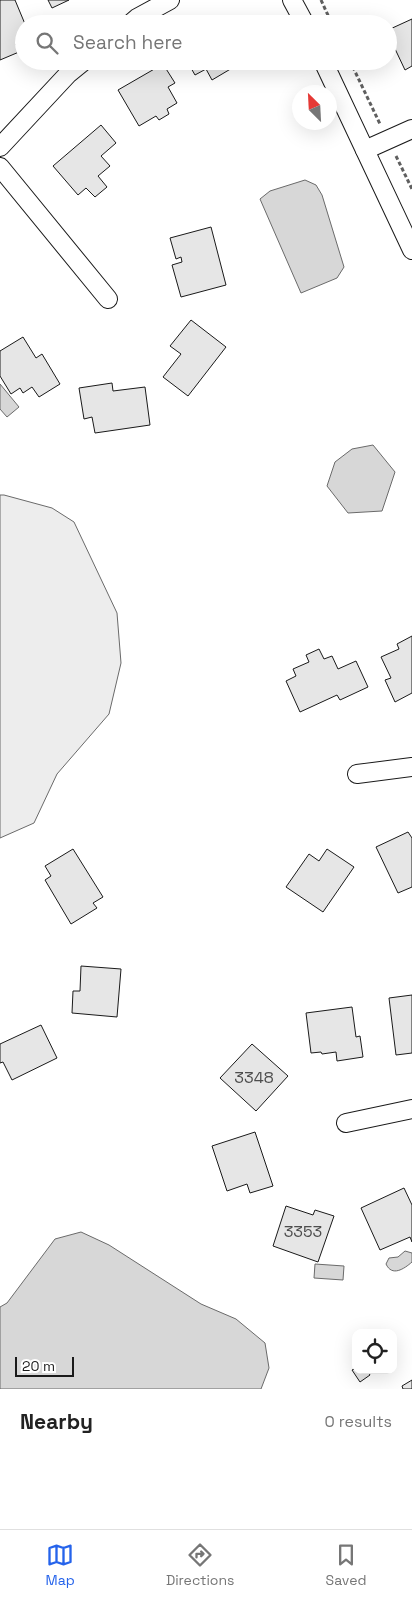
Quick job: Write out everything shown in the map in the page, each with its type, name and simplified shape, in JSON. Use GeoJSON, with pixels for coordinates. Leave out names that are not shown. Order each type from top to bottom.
{"type":"FeatureCollection","features":[{"type":"Feature","properties":{"kind":"street"},"geometry":{"type":"LineString","coordinates":[[142,15],[170,0]]}},
{"type":"Feature","properties":{"kind":"street"},"geometry":{"type":"LineString","coordinates":[[292,0],[300,15]]}},
{"type":"Feature","properties":{"kind":"street"},"geometry":{"type":"LineString","coordinates":[[0,147],[73,70]]}},
{"type":"Feature","properties":{"kind":"street"},"geometry":{"type":"LineString","coordinates":[[327,70],[412,250]]}},
{"type":"Feature","properties":{"kind":"street"},"geometry":{"type":"LineString","coordinates":[[366,150],[412,130]]}},
{"type":"Feature","properties":{"kind":"street"},"geometry":{"type":"LineString","coordinates":[[0,167],[108,299]]}},
{"type":"Feature","properties":{"kind":"street"},"geometry":{"type":"LineString","coordinates":[[357,774],[412,767]]}},
{"type":"Feature","properties":{"kind":"street"},"geometry":{"type":"LineString","coordinates":[[346,1123],[412,1109]]}},
{"type":"Feature","properties":{"kind":"path"},"geometry":{"type":"LineString","coordinates":[[321,0],[328,15]]}},
{"type":"Feature","properties":{"kind":"shaded area"},"geometry":{"type":"Polygon","coordinates":[[[305,180],[316,185],[322,195],[344,267],[337,278],[301,293],[260,199],[270,191],[305,180]]]}},
{"type":"Feature","properties":{"kind":"shaded area"},"geometry":{"type":"Polygon","coordinates":[[[0,384],[19,407],[7,417],[0,409],[0,384]]]}},
{"type":"Feature","properties":{"kind":"shaded area"},"geometry":{"type":"Polygon","coordinates":[[[373,445],[395,472],[382,511],[348,513],[327,486],[335,462],[352,449],[373,445]]]}},
{"type":"Feature","properties":{"kind":"shaded area"},"geometry":{"type":"Polygon","coordinates":[[[0,495],[52,508],[74,522],[117,613],[121,663],[109,714],[57,774],[34,823],[0,838],[0,495]]]}},
{"type":"Feature","properties":{"kind":"shaded area"},"geometry":{"type":"Polygon","coordinates":[[[81,1232],[109,1245],[201,1304],[236,1319],[265,1343],[269,1368],[261,1389],[0,1389],[0,1307],[7,1303],[55,1239],[81,1232]]]}},
{"type":"Feature","properties":{"kind":"shaded area"},"geometry":{"type":"Polygon","coordinates":[[[405,1251],[412,1253],[412,1262],[398,1270],[391,1270],[386,1264],[389,1258],[398,1257],[405,1251]]]}},
{"type":"Feature","properties":{"kind":"shaded area"},"geometry":{"type":"Polygon","coordinates":[[[315,1264],[344,1266],[343,1280],[314,1278],[315,1264]]]}},
{"type":"Feature","properties":{"kind":"building"},"geometry":{"type":"Polygon","coordinates":[[[0,0],[15,0],[21,15],[15,15],[15,54],[0,60],[0,0]]]}},
{"type":"Feature","properties":{"kind":"building"},"geometry":{"type":"Polygon","coordinates":[[[48,0],[69,0],[52,8],[48,0]]]}},
{"type":"Feature","properties":{"kind":"building"},"geometry":{"type":"Polygon","coordinates":[[[412,19],[412,66],[405,70],[397,53],[397,26],[412,19]]]}},
{"type":"Feature","properties":{"kind":"building"},"geometry":{"type":"Polygon","coordinates":[[[153,70],[167,70],[175,83],[168,87],[177,103],[167,109],[169,114],[159,120],[156,116],[139,126],[118,90],[153,70]]]}},
{"type":"Feature","properties":{"kind":"building"},"geometry":{"type":"Polygon","coordinates":[[[192,70],[204,70],[195,75],[192,70]]]}},
{"type":"Feature","properties":{"kind":"building"},"geometry":{"type":"Polygon","coordinates":[[[207,70],[229,70],[212,80],[207,70]]]}},
{"type":"Feature","properties":{"kind":"building"},"geometry":{"type":"Polygon","coordinates":[[[101,125],[116,143],[101,156],[110,166],[98,176],[107,187],[95,197],[86,188],[78,195],[53,166],[101,125]]]}},
{"type":"Feature","properties":{"kind":"building"},"geometry":{"type":"Polygon","coordinates":[[[211,227],[226,285],[181,297],[172,265],[182,262],[181,257],[176,259],[170,238],[211,227]]]}},
{"type":"Feature","properties":{"kind":"building"},"geometry":{"type":"Polygon","coordinates":[[[191,320],[226,347],[188,396],[163,377],[181,354],[170,346],[191,320]]]}},
{"type":"Feature","properties":{"kind":"building"},"geometry":{"type":"Polygon","coordinates":[[[23,337],[36,358],[42,354],[60,384],[39,397],[32,387],[23,393],[20,388],[11,394],[0,376],[0,351],[23,337]]]}},
{"type":"Feature","properties":{"kind":"building"},"geometry":{"type":"Polygon","coordinates":[[[112,383],[113,391],[145,387],[150,425],[95,433],[92,417],[84,419],[79,388],[112,383]]]}},
{"type":"Feature","properties":{"kind":"building"},"geometry":{"type":"Polygon","coordinates":[[[412,636],[412,693],[395,702],[385,680],[391,678],[381,657],[399,649],[397,644],[412,636]]]}},
{"type":"Feature","properties":{"kind":"building"},"geometry":{"type":"Polygon","coordinates":[[[319,649],[324,659],[332,656],[338,669],[356,661],[368,687],[340,700],[337,695],[300,712],[286,681],[296,676],[293,669],[309,662],[306,655],[319,649]]]}},
{"type":"Feature","properties":{"kind":"building"},"geometry":{"type":"Polygon","coordinates":[[[408,832],[412,838],[412,887],[398,893],[376,847],[408,832]]]}},
{"type":"Feature","properties":{"kind":"building"},"geometry":{"type":"Polygon","coordinates":[[[73,849],[103,897],[93,903],[97,908],[71,924],[45,880],[51,876],[45,866],[73,849]]]}},
{"type":"Feature","properties":{"kind":"building"},"geometry":{"type":"Polygon","coordinates":[[[327,849],[354,867],[323,912],[286,887],[309,854],[319,861],[327,849]]]}},
{"type":"Feature","properties":{"kind":"building"},"geometry":{"type":"Polygon","coordinates":[[[81,966],[121,969],[117,1017],[72,1013],[73,991],[80,991],[81,966]]]}},
{"type":"Feature","properties":{"kind":"building"},"geometry":{"type":"Polygon","coordinates":[[[412,995],[412,1053],[396,1055],[389,998],[412,995]]]}},
{"type":"Feature","properties":{"kind":"building"},"geometry":{"type":"Polygon","coordinates":[[[352,1007],[356,1037],[360,1036],[363,1057],[337,1061],[336,1052],[311,1053],[306,1013],[352,1007]]]}},
{"type":"Feature","properties":{"kind":"building"},"geometry":{"type":"Polygon","coordinates":[[[41,1025],[57,1058],[12,1080],[3,1062],[0,1063],[0,1044],[41,1025]]]}},
{"type":"Feature","properties":{"kind":"building"},"geometry":{"type":"Polygon","coordinates":[[[252,1044],[288,1076],[256,1111],[220,1078],[252,1044]]]}},
{"type":"Feature","properties":{"kind":"building"},"geometry":{"type":"Polygon","coordinates":[[[255,1132],[273,1186],[250,1193],[247,1184],[227,1191],[212,1146],[255,1132]]]}},
{"type":"Feature","properties":{"kind":"building"},"geometry":{"type":"Polygon","coordinates":[[[404,1188],[412,1205],[412,1242],[410,1237],[380,1250],[361,1208],[404,1188]]]}},
{"type":"Feature","properties":{"kind":"building"},"geometry":{"type":"Polygon","coordinates":[[[286,1206],[313,1215],[315,1210],[334,1216],[318,1262],[273,1246],[286,1206]]]}},
{"type":"Feature","properties":{"kind":"building"},"geometry":{"type":"Polygon","coordinates":[[[355,1374],[369,1374],[370,1375],[360,1382],[355,1374]]]}},
{"type":"Feature","properties":{"kind":"building"},"geometry":{"type":"Polygon","coordinates":[[[412,1380],[412,1389],[403,1389],[402,1386],[412,1380]]]}}]}
